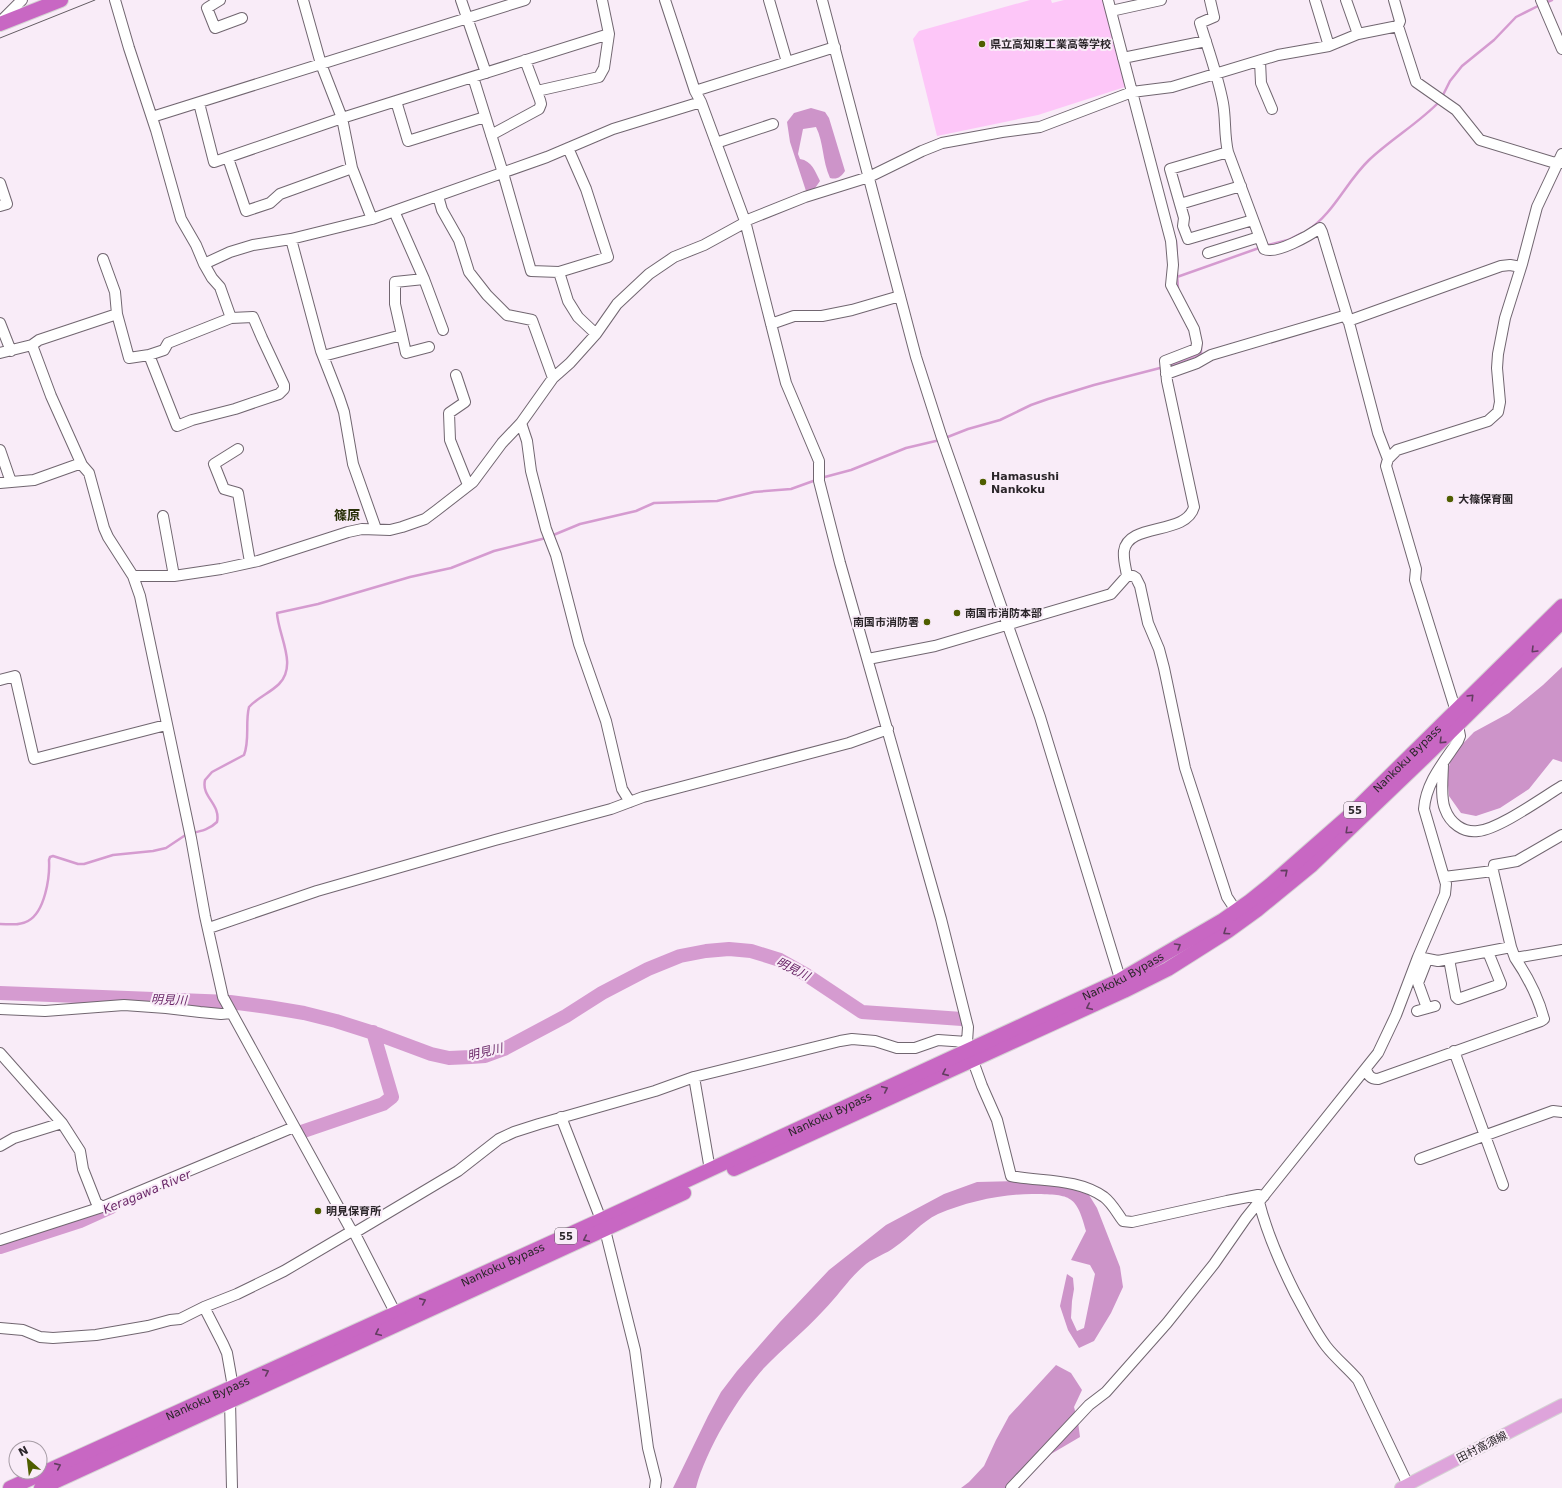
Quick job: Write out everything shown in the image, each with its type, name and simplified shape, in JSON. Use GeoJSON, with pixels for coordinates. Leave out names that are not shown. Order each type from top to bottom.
{"type":"FeatureCollection","features":[{"type":"Feature","properties":{"kind":"highway"},"geometry":{"type":"LineString","coordinates":[[0,23],[61,0]]}},
{"type":"Feature","properties":{"kind":"highway","name":"Nankoku Bypass"},"geometry":{"type":"LineString","coordinates":[[1456,719],[1562,606]]}},
{"type":"Feature","properties":{"kind":"highway","name":"Nankoku Bypass"},"geometry":{"type":"LineString","coordinates":[[603,1225],[710,1170],[970,1051],[1122,985],[1168,969],[1228,931],[1239,916],[1276,880],[1562,622]]}},
{"type":"Feature","properties":{"kind":"highway","name":"Nankoku Bypass"},"geometry":{"type":"LineString","coordinates":[[10,1488],[231,1394],[603,1225],[713,1179],[970,1051]]}},
{"type":"Feature","properties":{"kind":"highway","name":"Nankoku Bypass"},"geometry":{"type":"LineString","coordinates":[[41,1488],[231,1394]]}},
{"type":"Feature","properties":{"kind":"main road","name":"田村高須線"},"geometry":{"type":"LineString","coordinates":[[1404,1486],[1562,1405]]}},
{"type":"Feature","properties":{"kind":"street"},"geometry":{"type":"LineString","coordinates":[[0,23],[22,0]]}},
{"type":"Feature","properties":{"kind":"street"},"geometry":{"type":"LineString","coordinates":[[115,0],[152,118],[181,219],[212,278],[220,287],[231,318]]}},
{"type":"Feature","properties":{"kind":"street"},"geometry":{"type":"LineString","coordinates":[[220,0],[207,8],[215,28],[242,18]]}},
{"type":"Feature","properties":{"kind":"street"},"geometry":{"type":"LineString","coordinates":[[303,0],[321,64],[342,118],[352,168],[372,219]]}},
{"type":"Feature","properties":{"kind":"street"},"geometry":{"type":"LineString","coordinates":[[461,0],[486,73]]}},
{"type":"Feature","properties":{"kind":"street"},"geometry":{"type":"LineString","coordinates":[[152,118],[525,0]]}},
{"type":"Feature","properties":{"kind":"street"},"geometry":{"type":"LineString","coordinates":[[537,91],[599,77],[604,68],[609,34],[602,0]]}},
{"type":"Feature","properties":{"kind":"street"},"geometry":{"type":"LineString","coordinates":[[665,0],[694,91],[700,102],[746,222],[786,383],[819,460],[819,479],[840,563],[941,919],[968,1027],[970,1051],[982,1086],[997,1120],[1011,1176],[1067,1183],[1087,1188],[1104,1198],[1123,1221],[1132,1222],[1258,1195],[1262,1199],[1264,1221],[1276,1255],[1309,1320],[1326,1347],[1350,1369],[1358,1380],[1404,1486]]}},
{"type":"Feature","properties":{"kind":"street"},"geometry":{"type":"LineString","coordinates":[[769,0],[787,62]]}},
{"type":"Feature","properties":{"kind":"street"},"geometry":{"type":"LineString","coordinates":[[822,0],[916,357],[1040,717],[1122,985]]}},
{"type":"Feature","properties":{"kind":"street"},"geometry":{"type":"LineString","coordinates":[[1108,0],[1171,241],[1173,265],[1171,285],[1194,329],[1197,343],[1196,349],[1165,361],[1177,434],[1194,507],[1192,515],[1184,521],[1141,534],[1129,541],[1124,550],[1127,576]]}},
{"type":"Feature","properties":{"kind":"street"},"geometry":{"type":"LineString","coordinates":[[1111,11],[1161,0]]}},
{"type":"Feature","properties":{"kind":"street"},"geometry":{"type":"LineString","coordinates":[[1210,0],[1214,17],[1200,23],[1216,75],[1225,116],[1225,140],[1228,152],[1252,220],[1264,249],[1267,251],[1289,244],[1320,228],[1347,318],[1378,433],[1388,459]]}},
{"type":"Feature","properties":{"kind":"street"},"geometry":{"type":"LineString","coordinates":[[1315,0],[1329,46]]}},
{"type":"Feature","properties":{"kind":"street"},"geometry":{"type":"LineString","coordinates":[[1346,0],[1358,34]]}},
{"type":"Feature","properties":{"kind":"street"},"geometry":{"type":"LineString","coordinates":[[1011,1488],[1089,1405],[1106,1392],[1167,1323],[1214,1264],[1246,1218],[1378,1053],[1422,958],[1445,894],[1446,884],[1424,809],[1425,797],[1430,783],[1460,736],[1415,580],[1416,569],[1386,466],[1388,459],[1397,450],[1488,422],[1498,412],[1500,402],[1497,368],[1499,342],[1537,207],[1561,160],[1480,140],[1458,112],[1414,80],[1398,26],[1400,21],[1394,0]]}},
{"type":"Feature","properties":{"kind":"street"},"geometry":{"type":"LineString","coordinates":[[1541,0],[1562,49]]}},
{"type":"Feature","properties":{"kind":"street"},"geometry":{"type":"LineString","coordinates":[[133,576],[174,576],[250,562],[348,532],[376,529],[390,530],[425,519],[468,485],[502,443],[521,423],[553,378],[570,363],[596,334],[617,304],[649,274],[674,257],[704,245],[746,222],[805,197],[869,177],[942,143],[1040,127],[1132,92],[1172,87],[1216,75],[1278,55],[1329,46],[1358,34],[1398,26]]}},
{"type":"Feature","properties":{"kind":"street"},"geometry":{"type":"LineString","coordinates":[[199,103],[214,162],[342,118],[609,34]]}},
{"type":"Feature","properties":{"kind":"street"},"geometry":{"type":"LineString","coordinates":[[1123,58],[1206,41]]}},
{"type":"Feature","properties":{"kind":"street"},"geometry":{"type":"LineString","coordinates":[[694,91],[835,47]]}},
{"type":"Feature","properties":{"kind":"street"},"geometry":{"type":"LineString","coordinates":[[491,135],[539,108],[541,104],[525,60]]}},
{"type":"Feature","properties":{"kind":"street"},"geometry":{"type":"LineString","coordinates":[[1260,61],[1261,82],[1272,109]]}},
{"type":"Feature","properties":{"kind":"street"},"geometry":{"type":"LineString","coordinates":[[473,77],[503,173],[531,271],[559,272],[608,257],[586,189],[568,148]]}},
{"type":"Feature","properties":{"kind":"street"},"geometry":{"type":"LineString","coordinates":[[396,101],[408,141],[485,117]]}},
{"type":"Feature","properties":{"kind":"street"},"geometry":{"type":"LineString","coordinates":[[204,264],[230,252],[253,245],[291,239],[372,219],[503,173],[613,129],[700,102]]}},
{"type":"Feature","properties":{"kind":"street"},"geometry":{"type":"LineString","coordinates":[[716,143],[773,124]]}},
{"type":"Feature","properties":{"kind":"street"},"geometry":{"type":"LineString","coordinates":[[1228,152],[1170,169],[1184,218],[1183,226],[1188,239],[1252,220]]}},
{"type":"Feature","properties":{"kind":"street"},"geometry":{"type":"LineString","coordinates":[[228,158],[246,211],[270,203],[280,194],[352,168]]}},
{"type":"Feature","properties":{"kind":"street"},"geometry":{"type":"LineString","coordinates":[[0,183],[7,204],[0,206]]}},
{"type":"Feature","properties":{"kind":"street"},"geometry":{"type":"LineString","coordinates":[[1180,204],[1240,186]]}},
{"type":"Feature","properties":{"kind":"street"},"geometry":{"type":"LineString","coordinates":[[438,196],[442,210],[459,240],[469,272],[507,315],[532,320],[553,378]]}},
{"type":"Feature","properties":{"kind":"street"},"geometry":{"type":"LineString","coordinates":[[394,211],[424,279],[443,330]]}},
{"type":"Feature","properties":{"kind":"street"},"geometry":{"type":"LineString","coordinates":[[1208,253],[1259,237]]}},
{"type":"Feature","properties":{"kind":"street"},"geometry":{"type":"LineString","coordinates":[[291,239],[315,334],[344,412],[353,464],[376,529]]}},
{"type":"Feature","properties":{"kind":"street"},"geometry":{"type":"LineString","coordinates":[[103,259],[115,292],[117,314],[129,358],[148,355],[164,350],[168,343],[231,318],[253,317],[284,385],[284,389],[279,394],[260,399],[235,409],[192,420],[177,426],[148,355]]}},
{"type":"Feature","properties":{"kind":"street"},"geometry":{"type":"LineString","coordinates":[[1166,374],[1197,363],[1211,355],[1347,318],[1501,266],[1510,265],[1521,267]]}},
{"type":"Feature","properties":{"kind":"street"},"geometry":{"type":"LineString","coordinates":[[559,272],[568,301],[578,317],[596,334]]}},
{"type":"Feature","properties":{"kind":"street"},"geometry":{"type":"LineString","coordinates":[[424,279],[395,282],[394,304],[406,353],[429,347]]}},
{"type":"Feature","properties":{"kind":"street"},"geometry":{"type":"LineString","coordinates":[[771,324],[794,316],[822,316],[852,310],[900,296]]}},
{"type":"Feature","properties":{"kind":"street"},"geometry":{"type":"LineString","coordinates":[[0,354],[32,345],[40,340],[117,314]]}},
{"type":"Feature","properties":{"kind":"street"},"geometry":{"type":"LineString","coordinates":[[0,323],[11,351]]}},
{"type":"Feature","properties":{"kind":"street"},"geometry":{"type":"LineString","coordinates":[[323,356],[402,335]]}},
{"type":"Feature","properties":{"kind":"street"},"geometry":{"type":"LineString","coordinates":[[32,345],[51,396],[82,465],[89,474],[99,512],[108,537],[133,576],[140,596],[223,997],[353,1232],[398,1318]]}},
{"type":"Feature","properties":{"kind":"street"},"geometry":{"type":"LineString","coordinates":[[456,375],[465,402],[448,412],[450,440],[468,485]]}},
{"type":"Feature","properties":{"kind":"street"},"geometry":{"type":"LineString","coordinates":[[521,423],[527,441],[531,471],[548,537],[556,556],[579,644],[606,721],[622,789],[630,802]]}},
{"type":"Feature","properties":{"kind":"street"},"geometry":{"type":"LineString","coordinates":[[238,449],[214,464],[224,489],[238,493],[250,562]]}},
{"type":"Feature","properties":{"kind":"street"},"geometry":{"type":"LineString","coordinates":[[0,450],[11,482]]}},
{"type":"Feature","properties":{"kind":"street"},"geometry":{"type":"LineString","coordinates":[[0,483],[34,480],[76,465],[82,465]]}},
{"type":"Feature","properties":{"kind":"street"},"geometry":{"type":"LineString","coordinates":[[163,516],[174,576]]}},
{"type":"Feature","properties":{"kind":"street"},"geometry":{"type":"LineString","coordinates":[[868,659],[935,646],[1111,594],[1127,576],[1133,576],[1136,578],[1140,586],[1148,623],[1159,649],[1164,668],[1185,768],[1227,897],[1239,916]]}},
{"type":"Feature","properties":{"kind":"street"},"geometry":{"type":"LineString","coordinates":[[0,680],[15,676],[34,759],[166,725]]}},
{"type":"Feature","properties":{"kind":"street"},"geometry":{"type":"LineString","coordinates":[[209,928],[317,891],[495,840],[611,809],[643,797],[849,743],[888,729]]}},
{"type":"Feature","properties":{"kind":"street"},"geometry":{"type":"LineString","coordinates":[[1443,763],[1444,808],[1454,824],[1460,828],[1470,831],[1478,831],[1488,828],[1512,816],[1562,786]]}},
{"type":"Feature","properties":{"kind":"street"},"geometry":{"type":"LineString","coordinates":[[1366,1069],[1369,1077],[1378,1079],[1544,1019],[1532,986],[1515,958],[1511,947],[1493,871],[1494,865],[1517,861],[1562,835]]}},
{"type":"Feature","properties":{"kind":"street"},"geometry":{"type":"LineString","coordinates":[[1444,877],[1493,871]]}},
{"type":"Feature","properties":{"kind":"street"},"geometry":{"type":"LineString","coordinates":[[1422,958],[1438,961],[1511,947]]}},
{"type":"Feature","properties":{"kind":"street"},"geometry":{"type":"LineString","coordinates":[[1515,958],[1562,950]]}},
{"type":"Feature","properties":{"kind":"street"},"geometry":{"type":"LineString","coordinates":[[1449,959],[1456,997],[1458,1000],[1501,984],[1488,952]]}},
{"type":"Feature","properties":{"kind":"street"},"geometry":{"type":"LineString","coordinates":[[1422,958],[1418,983],[1426,1008]]}},
{"type":"Feature","properties":{"kind":"street"},"geometry":{"type":"LineString","coordinates":[[0,1009],[46,1011],[124,1005],[221,1014],[231,1010]]}},
{"type":"Feature","properties":{"kind":"street"},"geometry":{"type":"LineString","coordinates":[[0,1328],[23,1330],[40,1337],[53,1338],[96,1335],[180,1319],[284,1271],[458,1171],[499,1139],[520,1130],[655,1091],[694,1077],[840,1041],[875,1041],[897,1048],[915,1048],[938,1040],[970,1051]]}},
{"type":"Feature","properties":{"kind":"street"},"geometry":{"type":"LineString","coordinates":[[1454,1051],[1503,1185]]}},
{"type":"Feature","properties":{"kind":"street"},"geometry":{"type":"LineString","coordinates":[[0,1053],[62,1123],[80,1151],[83,1169],[96,1202],[102,1207]]}},
{"type":"Feature","properties":{"kind":"street"},"geometry":{"type":"LineString","coordinates":[[694,1077],[710,1170]]}},
{"type":"Feature","properties":{"kind":"street"},"geometry":{"type":"LineString","coordinates":[[1420,1159],[1554,1111],[1562,1112]]}},
{"type":"Feature","properties":{"kind":"street"},"geometry":{"type":"LineString","coordinates":[[561,1117],[603,1225],[635,1350],[648,1448],[656,1480],[654,1488]]}},
{"type":"Feature","properties":{"kind":"street"},"geometry":{"type":"LineString","coordinates":[[0,1146],[14,1138],[62,1123]]}},
{"type":"Feature","properties":{"kind":"street"},"geometry":{"type":"LineString","coordinates":[[0,1240],[102,1207],[294,1127]]}},
{"type":"Feature","properties":{"kind":"street"},"geometry":{"type":"LineString","coordinates":[[204,1307],[227,1353],[231,1394],[232,1488]]}},
{"type":"Feature","properties":{"kind":"shaded area","name":"県立高知東工業高等学校"},"geometry":{"type":"Polygon","coordinates":[[[1030,0],[1051,0],[1052,3],[1064,0],[1103,0],[1125,87],[1038,115],[937,136],[913,39],[919,31],[1030,0]]]}},
{"type":"Feature","properties":{"kind":"shaded area"},"geometry":{"type":"Polygon","coordinates":[[[811,108],[825,112],[829,118],[845,171],[839,178],[830,178],[827,171],[819,133],[816,127],[803,129],[798,154],[800,159],[804,160],[813,167],[820,181],[813,191],[806,191],[790,142],[787,122],[794,113],[811,108]]]}},
{"type":"Feature","properties":{"kind":"shaded area"},"geometry":{"type":"Polygon","coordinates":[[[1562,667],[1562,762],[1553,759],[1529,789],[1500,808],[1476,816],[1461,813],[1449,796],[1447,774],[1452,755],[1474,732],[1509,713],[1562,667]]]}},
{"type":"Feature","properties":{"kind":"shaded area"},"geometry":{"type":"Polygon","coordinates":[[[1019,1181],[1084,1187],[1097,1208],[1120,1267],[1123,1287],[1111,1313],[1094,1341],[1079,1348],[1068,1330],[1060,1306],[1067,1274],[1073,1278],[1074,1289],[1071,1318],[1077,1331],[1084,1328],[1095,1274],[1090,1265],[1071,1260],[1086,1231],[1079,1209],[1074,1203],[1063,1196],[1020,1194],[972,1202],[949,1210],[926,1221],[888,1252],[866,1264],[854,1275],[829,1305],[764,1368],[754,1380],[724,1424],[707,1457],[696,1488],[673,1488],[721,1392],[737,1371],[780,1322],[829,1270],[886,1225],[944,1194],[977,1182],[1019,1181]]]}},
{"type":"Feature","properties":{"kind":"shaded area"},"geometry":{"type":"Polygon","coordinates":[[[1056,1365],[1071,1373],[1082,1390],[1074,1407],[1080,1437],[1051,1454],[1018,1488],[961,1488],[984,1466],[1009,1416],[1056,1365]]]}},
{"type":"Feature","properties":{"kind":"waterway"},"geometry":{"type":"LineString","coordinates":[[1545,3],[1552,0]]}},
{"type":"Feature","properties":{"kind":"waterway"},"geometry":{"type":"LineString","coordinates":[[1442,97],[1450,81],[1462,66],[1494,40],[1516,17],[1540,5]]}},
{"type":"Feature","properties":{"kind":"waterway"},"geometry":{"type":"LineString","coordinates":[[1307,231],[1325,215],[1353,178],[1369,160],[1423,117],[1440,101]]}},
{"type":"Feature","properties":{"kind":"waterway"},"geometry":{"type":"LineString","coordinates":[[1268,245],[1288,240],[1302,233]]}},
{"type":"Feature","properties":{"kind":"waterway"},"geometry":{"type":"LineString","coordinates":[[1176,241],[1177,260]]}},
{"type":"Feature","properties":{"kind":"waterway"},"geometry":{"type":"LineString","coordinates":[[1177,277],[1259,248]]}},
{"type":"Feature","properties":{"kind":"waterway"},"geometry":{"type":"LineString","coordinates":[[1177,273],[1178,288]]}},
{"type":"Feature","properties":{"kind":"waterway"},"geometry":{"type":"LineString","coordinates":[[1172,365],[1201,353],[1201,344]]}},
{"type":"Feature","properties":{"kind":"waterway"},"geometry":{"type":"LineString","coordinates":[[945,438],[968,429],[1000,420],[1031,405],[1048,399],[1094,385],[1160,368]]}},
{"type":"Feature","properties":{"kind":"waterway"},"geometry":{"type":"LineString","coordinates":[[821,478],[851,470],[906,448],[940,440]]}},
{"type":"Feature","properties":{"kind":"waterway"},"geometry":{"type":"LineString","coordinates":[[551,536],[580,524],[636,511],[654,503],[717,501],[754,492],[791,489],[816,480]]}},
{"type":"Feature","properties":{"kind":"waterway"},"geometry":{"type":"LineString","coordinates":[[192,833],[206,829],[217,822],[216,810],[206,791],[205,780],[212,772],[244,755],[247,743],[247,719],[249,707],[256,700],[279,684],[284,676],[287,668],[287,659],[277,613],[318,604],[410,577],[451,568],[494,551],[546,538]]}},
{"type":"Feature","properties":{"kind":"waterway"},"geometry":{"type":"LineString","coordinates":[[0,924],[22,924],[28,921],[39,910],[45,894],[49,875],[50,857],[53,856],[78,864],[84,864],[113,855],[153,851],[166,848],[187,834]]}},
{"type":"Feature","properties":{"kind":"waterway","name":"明見川"},"geometry":{"type":"LineString","coordinates":[[0,993],[230,1002],[268,1007],[304,1013],[336,1021],[380,1035],[431,1054],[449,1058],[471,1057],[485,1056],[504,1049],[566,1016],[602,993],[648,969],[680,956],[706,951],[729,949],[751,951],[780,960],[805,974],[862,1012],[962,1019]]}},
{"type":"Feature","properties":{"kind":"waterway","name":"Keragawa River"},"geometry":{"type":"LineString","coordinates":[[301,1132],[383,1104],[392,1097],[373,1032]]}},
{"type":"Feature","properties":{"kind":"waterway","name":"Keragawa River"},"geometry":{"type":"LineString","coordinates":[[0,1247],[80,1221],[111,1207]]}},
{"type":"Feature","properties":{"kind":"tram line"},"geometry":{"type":"LineString","coordinates":[[0,38],[95,0]]}},
{"type":"Feature","properties":{"kind":"place","name":"県立高知東工業高等学校"},"geometry":{"type":"Point","coordinates":[982,44]}},
{"type":"Feature","properties":{"kind":"place","name":"Hamasushi Nankoku"},"geometry":{"type":"Point","coordinates":[983,482]}},
{"type":"Feature","properties":{"kind":"place","name":"大篠保育園"},"geometry":{"type":"Point","coordinates":[1450,499]}},
{"type":"Feature","properties":{"kind":"place","name":"南国市消防本部"},"geometry":{"type":"Point","coordinates":[957,613]}},
{"type":"Feature","properties":{"kind":"place","name":"南国市消防署"},"geometry":{"type":"Point","coordinates":[927,622]}},
{"type":"Feature","properties":{"kind":"place","name":"明見保育所"},"geometry":{"type":"Point","coordinates":[318,1211]}},
{"type":"Feature","properties":{"kind":"district","name":"篠原"},"geometry":{"type":"Point","coordinates":[347,515]}}]}
